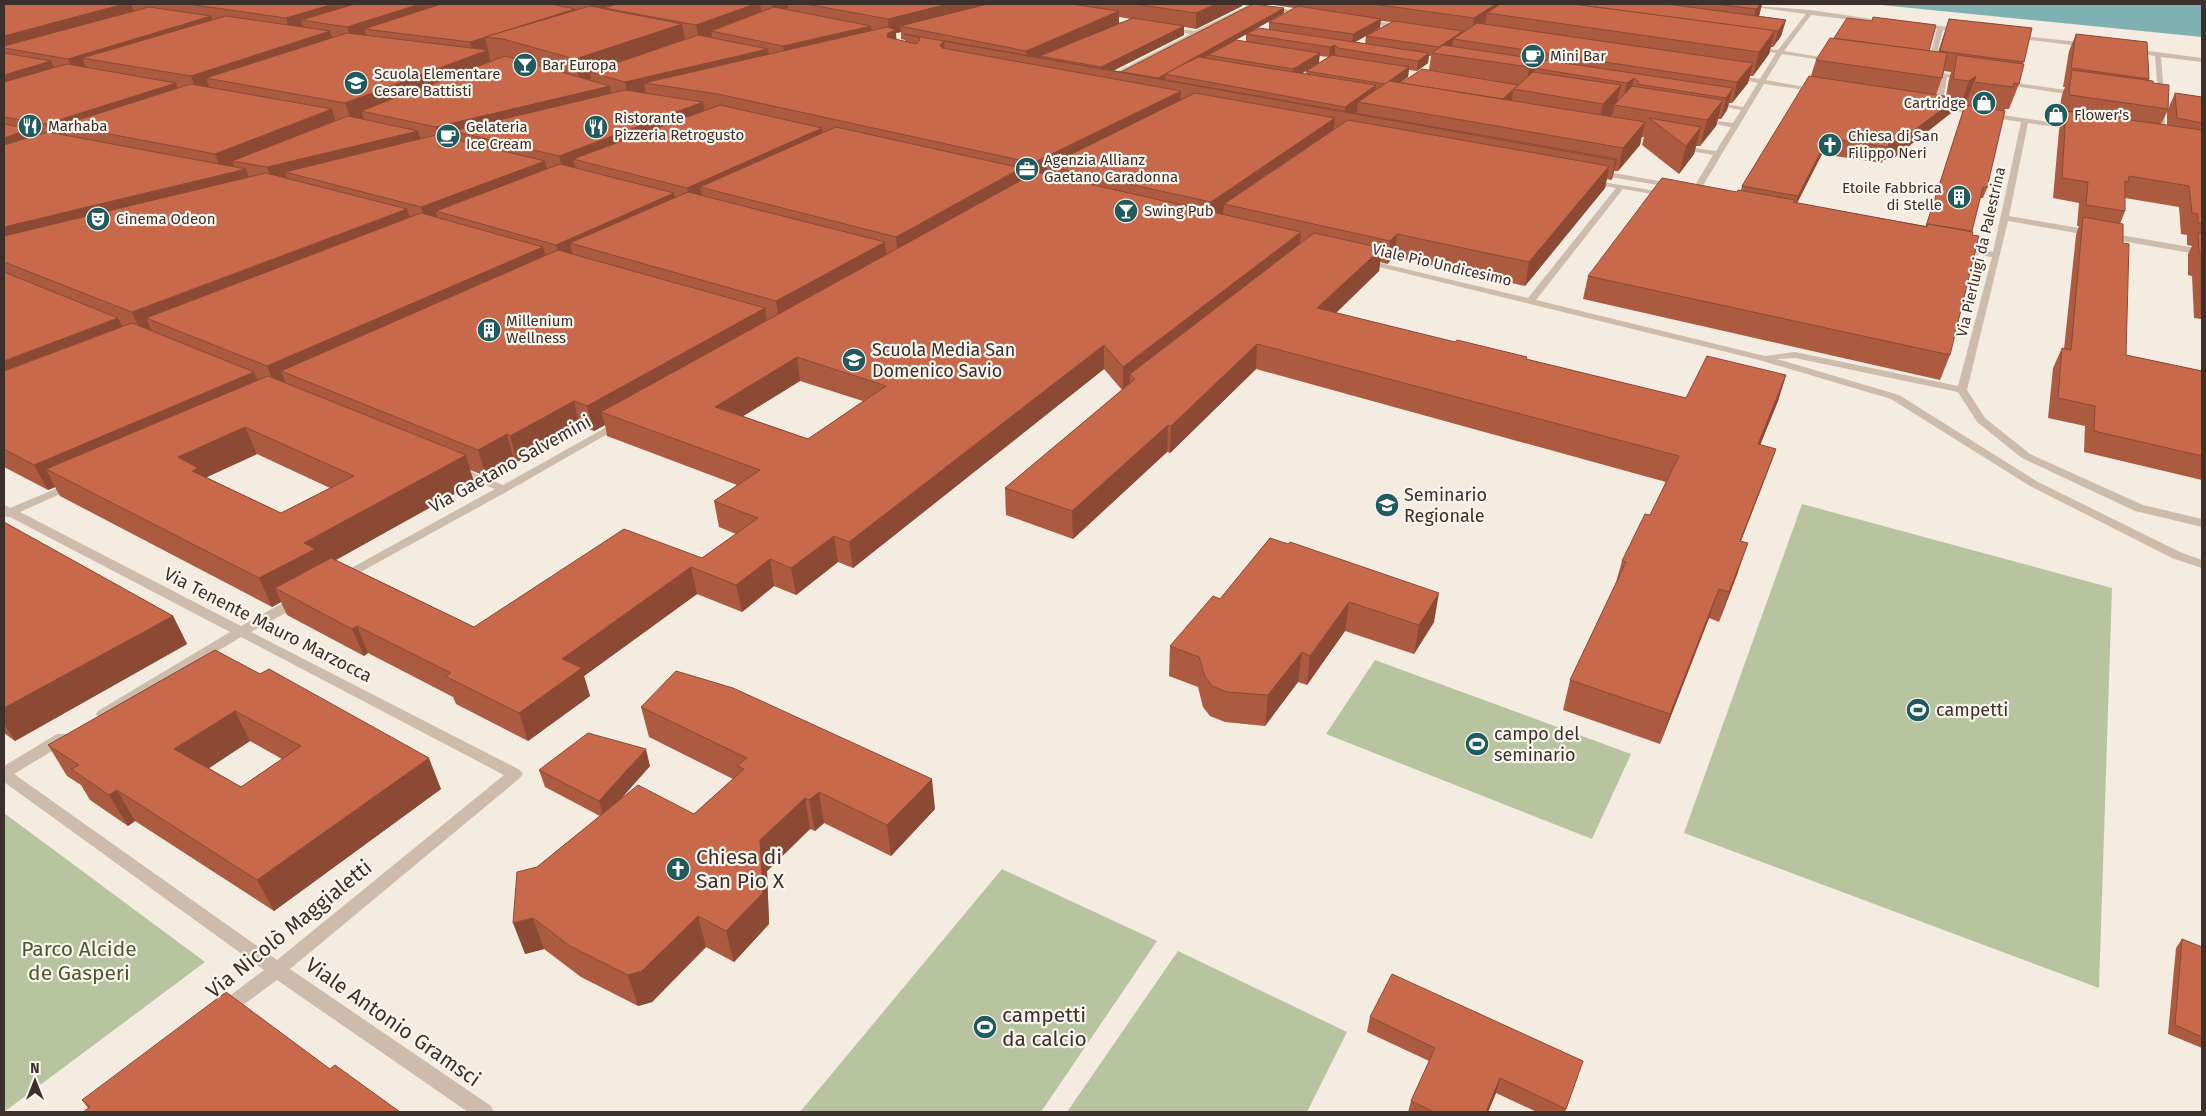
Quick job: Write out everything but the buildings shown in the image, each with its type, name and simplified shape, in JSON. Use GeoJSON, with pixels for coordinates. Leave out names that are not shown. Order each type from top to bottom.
{"type":"FeatureCollection","features":[{"type":"Feature","properties":{"kind":"street"},"geometry":{"type":"LineString","coordinates":[[1102,81],[1250,4],[1316,14]]}},
{"type":"Feature","properties":{"kind":"street"},"geometry":{"type":"LineString","coordinates":[[1733,4],[1893,22]]}},
{"type":"Feature","properties":{"kind":"street"},"geometry":{"type":"LineString","coordinates":[[1289,16],[1297,12]]}},
{"type":"Feature","properties":{"kind":"street"},"geometry":{"type":"LineString","coordinates":[[1589,170],[1696,190],[1780,52],[1810,12]]}},
{"type":"Feature","properties":{"kind":"street"},"geometry":{"type":"LineString","coordinates":[[1354,20],[1410,28]]}},
{"type":"Feature","properties":{"kind":"street"},"geometry":{"type":"LineString","coordinates":[[1912,24],[1970,31]]}},
{"type":"Feature","properties":{"kind":"street"},"geometry":{"type":"LineString","coordinates":[[1384,30],[1392,26]]}},
{"type":"Feature","properties":{"kind":"street"},"geometry":{"type":"LineString","coordinates":[[1160,27],[1196,33]]}},
{"type":"Feature","properties":{"kind":"street"},"geometry":{"type":"LineString","coordinates":[[1928,72],[1940,28]]}},
{"type":"Feature","properties":{"kind":"street"},"geometry":{"type":"LineString","coordinates":[[1785,32],[1794,34]]}},
{"type":"Feature","properties":{"kind":"street"},"geometry":{"type":"LineString","coordinates":[[2009,36],[2098,47]]}},
{"type":"Feature","properties":{"kind":"street"},"geometry":{"type":"LineString","coordinates":[[1741,47],[1840,60]]}},
{"type":"Feature","properties":{"kind":"street"},"geometry":{"type":"LineString","coordinates":[[2128,50],[2202,60]]}},
{"type":"Feature","properties":{"kind":"street"},"geometry":{"type":"LineString","coordinates":[[2158,54],[2162,105],[2162,141]]}},
{"type":"Feature","properties":{"kind":"street"},"geometry":{"type":"LineString","coordinates":[[1918,71],[1974,79]]}},
{"type":"Feature","properties":{"kind":"street"},"geometry":{"type":"LineString","coordinates":[[1938,107],[1944,75]]}},
{"type":"Feature","properties":{"kind":"street"},"geometry":{"type":"LineString","coordinates":[[1725,76],[1831,91]]}},
{"type":"Feature","properties":{"kind":"street"},"geometry":{"type":"LineString","coordinates":[[1093,80],[1119,84]]}},
{"type":"Feature","properties":{"kind":"street"},"geometry":{"type":"LineString","coordinates":[[1994,82],[2093,95]]}},
{"type":"Feature","properties":{"kind":"street"},"geometry":{"type":"LineString","coordinates":[[1707,103],[1746,109]]}},
{"type":"Feature","properties":{"kind":"street"},"geometry":{"type":"LineString","coordinates":[[2152,104],[2162,105]]}},
{"type":"Feature","properties":{"kind":"street"},"geometry":{"type":"LineString","coordinates":[[1928,106],[2084,129]]}},
{"type":"Feature","properties":{"kind":"street"},"geometry":{"type":"LineString","coordinates":[[1698,120],[1736,126]]}},
{"type":"Feature","properties":{"kind":"street","name":"Via Pierluigi da Palestrina"},"geometry":{"type":"LineString","coordinates":[[1962,390],[2006,218],[2025,120]]}},
{"type":"Feature","properties":{"kind":"street"},"geometry":{"type":"LineString","coordinates":[[2152,140],[2170,142]]}},
{"type":"Feature","properties":{"kind":"street"},"geometry":{"type":"LineString","coordinates":[[1669,146],[1718,154]]}},
{"type":"Feature","properties":{"kind":"street"},"geometry":{"type":"LineString","coordinates":[[1583,180],[1675,197]]}},
{"type":"Feature","properties":{"kind":"street"},"geometry":{"type":"LineString","coordinates":[[1530,301],[1622,187]]}},
{"type":"Feature","properties":{"kind":"street"},"geometry":{"type":"LineString","coordinates":[[2006,218],[2202,252]]}},
{"type":"Feature","properties":{"kind":"street"},"geometry":{"type":"LineString","coordinates":[[1948,246],[1997,255]]}},
{"type":"Feature","properties":{"kind":"street","name":"Viale Pio Undicesimo"},"geometry":{"type":"LineString","coordinates":[[1353,260],[1762,358],[1895,397],[2034,484],[2176,554],[2202,564]]}},
{"type":"Feature","properties":{"kind":"street"},"geometry":{"type":"LineString","coordinates":[[1762,358],[1795,355],[1962,390],[1981,420],[2026,456],[2139,508],[2202,523]]}},
{"type":"Feature","properties":{"kind":"street","name":"Via Gaetano Salvemini"},"geometry":{"type":"LineString","coordinates":[[334,581],[504,489],[634,414]]}},
{"type":"Feature","properties":{"kind":"street"},"geometry":{"type":"LineString","coordinates":[[450,466],[504,489]]}},
{"type":"Feature","properties":{"kind":"street"},"geometry":{"type":"LineString","coordinates":[[6,512],[82,481]]}},
{"type":"Feature","properties":{"kind":"street","name":"Via Tenente Mauro Marzocca"},"geometry":{"type":"LineString","coordinates":[[6,512],[515,774]]}},
{"type":"Feature","properties":{"kind":"street"},"geometry":{"type":"LineString","coordinates":[[97,718],[240,632],[308,595]]}},
{"type":"Feature","properties":{"kind":"street"},"geometry":{"type":"LineString","coordinates":[[4,774],[71,733]]}},
{"type":"Feature","properties":{"kind":"street","name":"Viale Antonio Gramsci"},"geometry":{"type":"LineString","coordinates":[[4,774],[277,970],[484,1112]]}},
{"type":"Feature","properties":{"kind":"street","name":"Via Nicolò Maggialetti"},"geometry":{"type":"LineString","coordinates":[[214,1017],[277,970],[515,774]]}},
{"type":"Feature","properties":{"kind":"green space","name":"campetti"},"geometry":{"type":"Polygon","coordinates":[[[1802,504],[2112,588],[2099,988],[1684,833],[1802,504]]]}},
{"type":"Feature","properties":{"kind":"green space","name":"campo del seminario"},"geometry":{"type":"Polygon","coordinates":[[[1375,660],[1631,754],[1592,839],[1326,734],[1375,660]]]}},
{"type":"Feature","properties":{"kind":"green space","name":"Parco Alcide de Gasperi"},"geometry":{"type":"Polygon","coordinates":[[[4,813],[205,962],[4,1112],[4,813]]]}},
{"type":"Feature","properties":{"kind":"green space","name":"campetti da calcio"},"geometry":{"type":"Polygon","coordinates":[[[1002,869],[1157,941],[1041,1112],[800,1112],[1002,869]]]}},
{"type":"Feature","properties":{"kind":"green space"},"geometry":{"type":"Polygon","coordinates":[[[1178,951],[1347,1032],[1307,1112],[1067,1112],[1178,951]]]}},
{"type":"Feature","properties":{"kind":"water"},"geometry":{"type":"Polygon","coordinates":[[[1871,4],[2202,4],[2202,37],[2182,35],[1871,4]]]}},
{"type":"Feature","properties":{"kind":"place","name":"Mini Bar"},"geometry":{"type":"Point","coordinates":[1533,56]}},
{"type":"Feature","properties":{"kind":"place","name":"Bar Europa"},"geometry":{"type":"Point","coordinates":[525,65]}},
{"type":"Feature","properties":{"kind":"place","name":"Scuola Elementare Cesare Battisti"},"geometry":{"type":"Point","coordinates":[356,83]}},
{"type":"Feature","properties":{"kind":"place","name":"Cartridge"},"geometry":{"type":"Point","coordinates":[1984,103]}},
{"type":"Feature","properties":{"kind":"place","name":"Flower's"},"geometry":{"type":"Point","coordinates":[2056,115]}},
{"type":"Feature","properties":{"kind":"place","name":"Marhaba"},"geometry":{"type":"Point","coordinates":[30,126]}},
{"type":"Feature","properties":{"kind":"place","name":"Ristorante Pizzeria Retrogusto"},"geometry":{"type":"Point","coordinates":[596,127]}},
{"type":"Feature","properties":{"kind":"place","name":"Gelateria Ice Cream"},"geometry":{"type":"Point","coordinates":[448,136]}},
{"type":"Feature","properties":{"kind":"place","name":"Chiesa di San Filippo Neri"},"geometry":{"type":"Point","coordinates":[1830,145]}},
{"type":"Feature","properties":{"kind":"place","name":"Agenzia Allianz Gaetano Caradonna"},"geometry":{"type":"Point","coordinates":[1027,169]}},
{"type":"Feature","properties":{"kind":"place","name":"Etoile Fabbrica di Stelle"},"geometry":{"type":"Point","coordinates":[1959,197]}},
{"type":"Feature","properties":{"kind":"place","name":"Swing Pub"},"geometry":{"type":"Point","coordinates":[1126,211]}},
{"type":"Feature","properties":{"kind":"place","name":"Cinema Odeon"},"geometry":{"type":"Point","coordinates":[98,219]}},
{"type":"Feature","properties":{"kind":"place","name":"Millenium Wellness"},"geometry":{"type":"Point","coordinates":[489,330]}},
{"type":"Feature","properties":{"kind":"place","name":"Scuola Media San Domenico Savio"},"geometry":{"type":"Point","coordinates":[854,360]}},
{"type":"Feature","properties":{"kind":"place","name":"Seminario Regionale"},"geometry":{"type":"Point","coordinates":[1387,505]}},
{"type":"Feature","properties":{"kind":"place","name":"campetti"},"geometry":{"type":"Point","coordinates":[1918,710]}},
{"type":"Feature","properties":{"kind":"place","name":"campo del seminario"},"geometry":{"type":"Point","coordinates":[1477,744]}},
{"type":"Feature","properties":{"kind":"place","name":"Chiesa di San Pio X"},"geometry":{"type":"Point","coordinates":[678,869]}},
{"type":"Feature","properties":{"kind":"place","name":"campetti da calcio"},"geometry":{"type":"Point","coordinates":[985,1027]}}]}
